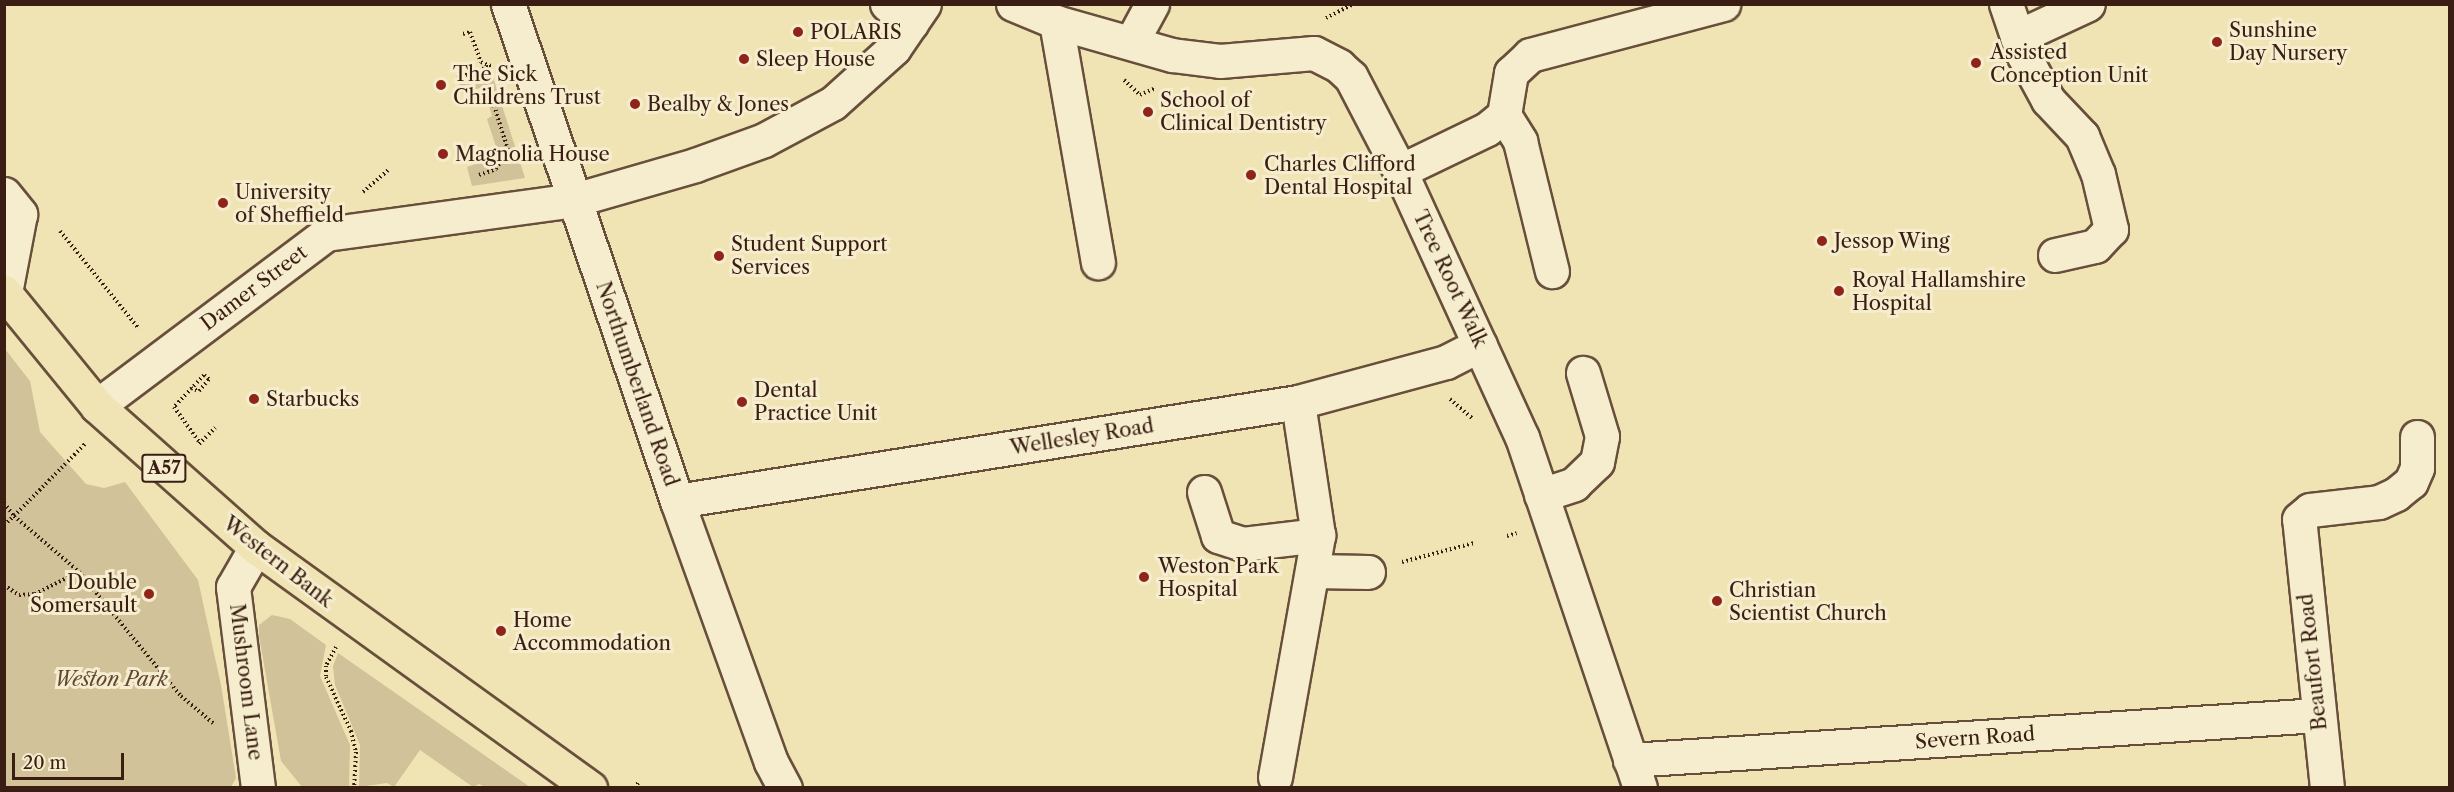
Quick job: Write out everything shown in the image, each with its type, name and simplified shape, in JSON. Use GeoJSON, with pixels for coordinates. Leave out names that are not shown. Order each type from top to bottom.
{"type":"FeatureCollection","features":[{"type":"Feature","properties":{"kind":"main road","name":"Western Bank"},"geometry":{"type":"LineString","coordinates":[[5,292],[97,406],[256,547],[590,788]]}},
{"type":"Feature","properties":{"kind":"street","name":"Northumberland Road"},"geometry":{"type":"LineString","coordinates":[[508,4],[677,501],[775,779]]}},
{"type":"Feature","properties":{"kind":"street","name":"Tree Root Walk"},"geometry":{"type":"LineString","coordinates":[[1013,4],[1056,22],[1172,55],[1220,61],[1314,53],[1352,77],[1400,171],[1522,437],[1635,774]]}},
{"type":"Feature","properties":{"kind":"street"},"geometry":{"type":"LineString","coordinates":[[1132,42],[1152,4]]}},
{"type":"Feature","properties":{"kind":"street"},"geometry":{"type":"LineString","coordinates":[[1552,271],[1520,141],[1504,115],[1511,73],[1530,55],[1724,4]]}},
{"type":"Feature","properties":{"kind":"street"},"geometry":{"type":"LineString","coordinates":[[2006,4],[2017,37],[2048,100],[2082,136],[2098,174],[2111,228],[2095,246],[2055,255]]}},
{"type":"Feature","properties":{"kind":"street"},"geometry":{"type":"LineString","coordinates":[[2017,37],[2088,4]]}},
{"type":"Feature","properties":{"kind":"street","name":"Damer Street"},"geometry":{"type":"LineString","coordinates":[[97,406],[326,234],[574,200],[764,140],[833,103],[894,48],[908,11]]}},
{"type":"Feature","properties":{"kind":"street"},"geometry":{"type":"LineString","coordinates":[[1056,22],[1098,262]]}},
{"type":"Feature","properties":{"kind":"street"},"geometry":{"type":"LineString","coordinates":[[1400,171],[1486,129],[1504,115]]}},
{"type":"Feature","properties":{"kind":"street"},"geometry":{"type":"LineString","coordinates":[[4,194],[20,214],[5,292]]}},
{"type":"Feature","properties":{"kind":"street","name":"Wellesley Road"},"geometry":{"type":"LineString","coordinates":[[677,501],[1298,402],[1446,362],[1480,345]]}},
{"type":"Feature","properties":{"kind":"street"},"geometry":{"type":"LineString","coordinates":[[1541,495],[1574,484],[1597,462],[1602,436],[1583,374]]}},
{"type":"Feature","properties":{"kind":"street"},"geometry":{"type":"LineString","coordinates":[[1275,777],[1318,535],[1298,402]]}},
{"type":"Feature","properties":{"kind":"street","name":"Beaufort Road"},"geometry":{"type":"LineString","coordinates":[[2327,788],[2299,519],[2310,510],[2379,502],[2411,482],[2417,468],[2417,437]]}},
{"type":"Feature","properties":{"kind":"street"},"geometry":{"type":"LineString","coordinates":[[1204,492],[1218,536],[1243,544],[1318,535]]}},
{"type":"Feature","properties":{"kind":"street","name":"Mushroom Lane"},"geometry":{"type":"LineString","coordinates":[[256,547],[233,587],[258,788]]}},
{"type":"Feature","properties":{"kind":"street"},"geometry":{"type":"LineString","coordinates":[[1312,571],[1368,572]]}},
{"type":"Feature","properties":{"kind":"street","name":"Severn Road"},"geometry":{"type":"LineString","coordinates":[[1635,774],[2319,715]]}},
{"type":"Feature","properties":{"kind":"path"},"geometry":{"type":"LineString","coordinates":[[457,78],[491,66],[481,62],[470,32],[463,34]]}},
{"type":"Feature","properties":{"kind":"path"},"geometry":{"type":"LineString","coordinates":[[470,178],[496,169],[507,150],[493,102],[488,104]]}},
{"type":"Feature","properties":{"kind":"path"},"geometry":{"type":"LineString","coordinates":[[359,195],[389,169]]}},
{"type":"Feature","properties":{"kind":"path"},"geometry":{"type":"LineString","coordinates":[[60,231],[145,337]]}},
{"type":"Feature","properties":{"kind":"path"},"geometry":{"type":"LineString","coordinates":[[191,388],[203,390],[209,379],[204,375],[191,388],[174,407],[200,443]]}},
{"type":"Feature","properties":{"kind":"path"},"geometry":{"type":"LineString","coordinates":[[1443,392],[1477,422]]}},
{"type":"Feature","properties":{"kind":"path"},"geometry":{"type":"LineString","coordinates":[[194,449],[215,428]]}},
{"type":"Feature","properties":{"kind":"path"},"geometry":{"type":"LineString","coordinates":[[4,525],[91,438]]}},
{"type":"Feature","properties":{"kind":"path"},"geometry":{"type":"LineString","coordinates":[[4,503],[15,516],[80,572],[181,696],[227,735],[254,742]]}},
{"type":"Feature","properties":{"kind":"path"},"geometry":{"type":"LineString","coordinates":[[1507,536],[1519,533],[1515,522]]}},
{"type":"Feature","properties":{"kind":"path"},"geometry":{"type":"LineString","coordinates":[[1368,572],[1474,543]]}},
{"type":"Feature","properties":{"kind":"path"},"geometry":{"type":"LineString","coordinates":[[4,585],[20,595],[35,594],[80,572]]}},
{"type":"Feature","properties":{"kind":"path"},"geometry":{"type":"LineString","coordinates":[[337,644],[326,666],[326,677],[354,742],[354,788]]}},
{"type":"Feature","properties":{"kind":"green space"},"geometry":{"type":"Polygon","coordinates":[[[491,71],[525,178],[472,186],[467,167],[499,156],[487,119],[492,116],[483,87],[462,93],[458,81],[491,71]]]}},
{"type":"Feature","properties":{"kind":"green space","name":"Weston Park"},"geometry":{"type":"Polygon","coordinates":[[[5,349],[30,381],[40,432],[86,484],[104,488],[125,482],[198,580],[221,685],[236,778],[231,787],[5,787],[5,349]]]}},
{"type":"Feature","properties":{"kind":"green space"},"geometry":{"type":"Polygon","coordinates":[[[272,615],[290,619],[326,645],[320,676],[350,745],[349,787],[302,787],[281,761],[259,636],[259,625],[272,615]]]}},
{"type":"Feature","properties":{"kind":"green space"},"geometry":{"type":"Polygon","coordinates":[[[338,653],[530,787],[485,787],[479,784],[473,787],[420,750],[394,787],[387,783],[359,787],[360,745],[335,685],[333,666],[338,653]]]}},
{"type":"Feature","properties":{"kind":"place","name":"POLARIS"},"geometry":{"type":"Point","coordinates":[798,32]}},
{"type":"Feature","properties":{"kind":"place","name":"Sunshine Day Nursery"},"geometry":{"type":"Point","coordinates":[2217,42]}},
{"type":"Feature","properties":{"kind":"place","name":"Sleep House"},"geometry":{"type":"Point","coordinates":[744,59]}},
{"type":"Feature","properties":{"kind":"place","name":"Assisted Conception Unit"},"geometry":{"type":"Point","coordinates":[1976,63]}},
{"type":"Feature","properties":{"kind":"place","name":"The Sick Childrens Trust"},"geometry":{"type":"Point","coordinates":[441,85]}},
{"type":"Feature","properties":{"kind":"place","name":"Bealby & Jones"},"geometry":{"type":"Point","coordinates":[635,104]}},
{"type":"Feature","properties":{"kind":"place","name":"School of Clinical Dentistry"},"geometry":{"type":"Point","coordinates":[1148,112]}},
{"type":"Feature","properties":{"kind":"place","name":"Magnolia House"},"geometry":{"type":"Point","coordinates":[443,154]}},
{"type":"Feature","properties":{"kind":"place","name":"Charles Clifford Dental Hospital"},"geometry":{"type":"Point","coordinates":[1251,175]}},
{"type":"Feature","properties":{"kind":"place","name":"University of Sheffield"},"geometry":{"type":"Point","coordinates":[223,203]}},
{"type":"Feature","properties":{"kind":"place","name":"Jessop Wing"},"geometry":{"type":"Point","coordinates":[1822,241]}},
{"type":"Feature","properties":{"kind":"place","name":"Student Support Services"},"geometry":{"type":"Point","coordinates":[719,256]}},
{"type":"Feature","properties":{"kind":"place","name":"Royal Hallamshire Hospital"},"geometry":{"type":"Point","coordinates":[1839,291]}},
{"type":"Feature","properties":{"kind":"place","name":"Starbucks"},"geometry":{"type":"Point","coordinates":[254,399]}},
{"type":"Feature","properties":{"kind":"place","name":"Dental Practice Unit"},"geometry":{"type":"Point","coordinates":[742,402]}},
{"type":"Feature","properties":{"kind":"place","name":"Weston Park Hospital"},"geometry":{"type":"Point","coordinates":[1144,577]}},
{"type":"Feature","properties":{"kind":"place","name":"Double Somersault"},"geometry":{"type":"Point","coordinates":[149,594]}},
{"type":"Feature","properties":{"kind":"place","name":"Christian Scientist Church"},"geometry":{"type":"Point","coordinates":[1717,601]}},
{"type":"Feature","properties":{"kind":"place","name":"Home Accommodation"},"geometry":{"type":"Point","coordinates":[501,631]}}]}
